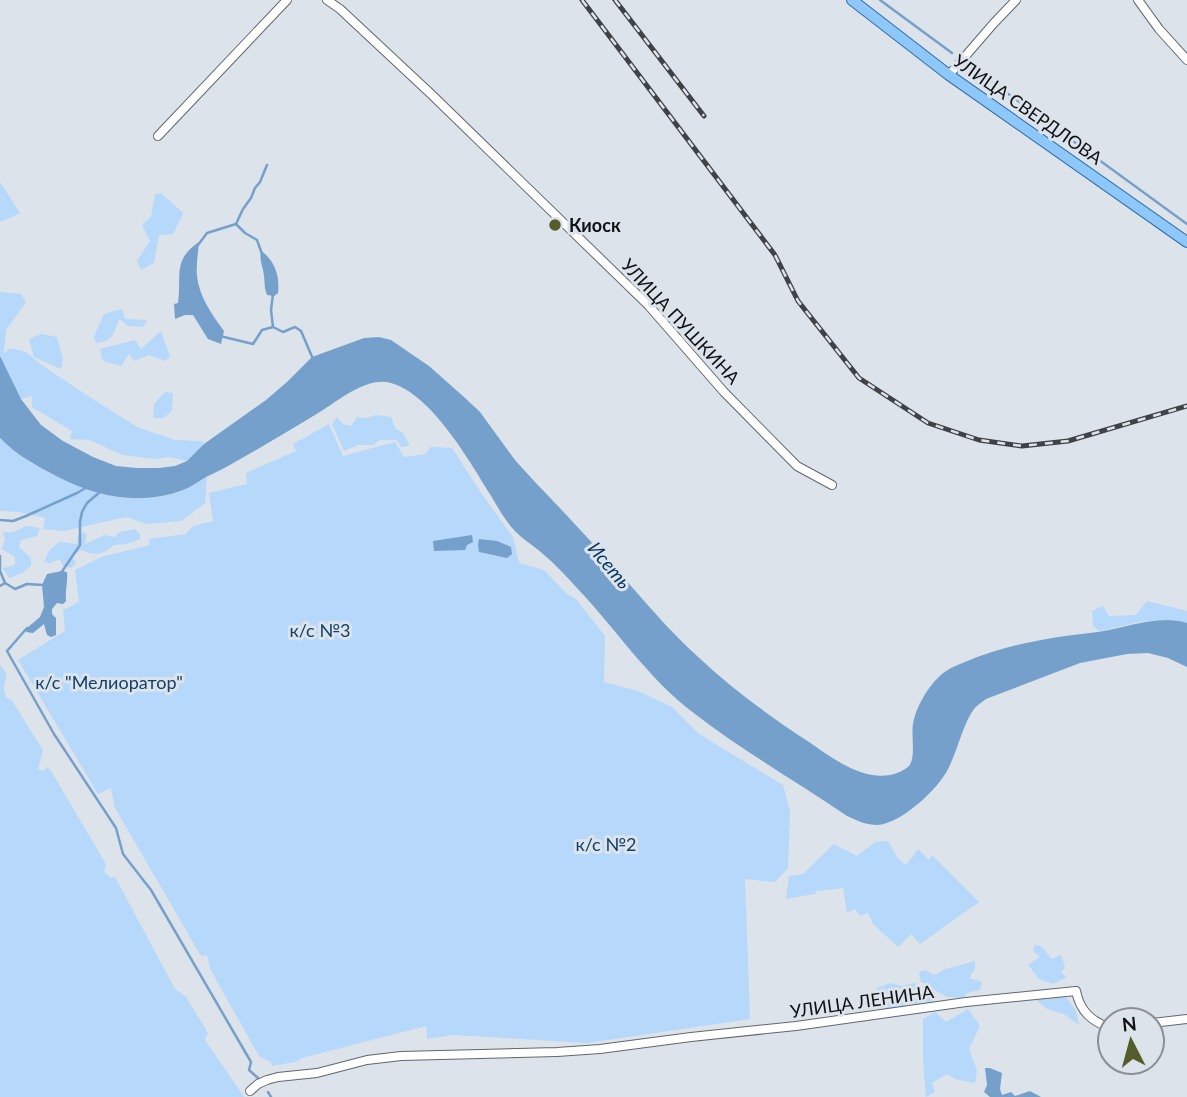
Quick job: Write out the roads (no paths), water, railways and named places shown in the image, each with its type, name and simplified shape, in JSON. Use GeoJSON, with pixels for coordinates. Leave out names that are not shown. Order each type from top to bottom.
{"type":"FeatureCollection","features":[{"type":"Feature","properties":{"kind":"main road","name":"УЛИЦА СВЕРДЛОВА"},"geometry":{"type":"LineString","coordinates":[[852,0],[949,75],[1187,242]]}},
{"type":"Feature","properties":{"kind":"street"},"geometry":{"type":"LineString","coordinates":[[158,136],[287,0]]}},
{"type":"Feature","properties":{"kind":"street","name":"УЛИЦА ПУШКИНА"},"geometry":{"type":"LineString","coordinates":[[327,0],[431,94],[649,306],[724,392],[797,466],[832,485]]}},
{"type":"Feature","properties":{"kind":"street"},"geometry":{"type":"LineString","coordinates":[[949,75],[1016,0]]}},
{"type":"Feature","properties":{"kind":"street"},"geometry":{"type":"LineString","coordinates":[[1138,0],[1187,60]]}},
{"type":"Feature","properties":{"kind":"street","name":"УЛИЦА ЛЕНИНА"},"geometry":{"type":"LineString","coordinates":[[250,1091],[258,1084],[278,1077],[317,1073],[367,1060],[401,1056],[600,1049],[796,1026],[966,1002],[1076,991],[1086,1014],[1096,1022]]}},
{"type":"Feature","properties":{"kind":"street"},"geometry":{"type":"LineString","coordinates":[[1166,1021],[1187,1019]]}},
{"type":"Feature","properties":{"kind":"water"},"geometry":{"type":"Polygon","coordinates":[[[199,242],[198,283],[207,305],[224,331],[221,344],[208,339],[193,315],[175,319],[174,304],[178,303],[182,262],[185,255],[199,242]]]}},
{"type":"Feature","properties":{"kind":"water"},"geometry":{"type":"Polygon","coordinates":[[[261,251],[270,259],[277,275],[278,293],[274,296],[267,295],[266,292],[261,251]]]}},
{"type":"Feature","properties":{"kind":"water","name":"Исеть"},"geometry":{"type":"Polygon","coordinates":[[[379,337],[391,340],[429,366],[480,412],[515,460],[663,622],[709,667],[779,722],[837,761],[858,771],[879,776],[900,772],[907,767],[912,758],[915,717],[932,684],[953,667],[997,650],[1165,620],[1187,623],[1187,667],[1148,653],[1127,654],[1080,663],[986,699],[970,716],[948,769],[936,786],[918,804],[898,818],[878,825],[870,824],[847,816],[732,741],[678,700],[560,570],[514,530],[448,430],[434,414],[420,400],[391,383],[365,385],[189,487],[151,498],[119,497],[88,490],[27,460],[0,438],[0,356],[21,399],[41,425],[63,441],[116,466],[159,468],[187,461],[204,444],[266,400],[312,357],[364,338],[379,337]]]}},
{"type":"Feature","properties":{"kind":"water"},"geometry":{"type":"Polygon","coordinates":[[[472,535],[473,542],[467,545],[465,550],[434,551],[433,541],[472,535]]]}},
{"type":"Feature","properties":{"kind":"water"},"geometry":{"type":"Polygon","coordinates":[[[479,539],[497,541],[511,547],[512,554],[507,558],[479,552],[479,539]]]}},
{"type":"Feature","properties":{"kind":"water"},"geometry":{"type":"Polygon","coordinates":[[[67,572],[66,601],[63,604],[57,603],[52,609],[56,618],[56,635],[47,635],[44,624],[33,633],[26,632],[40,617],[44,607],[42,585],[47,574],[67,572]]]}},
{"type":"Feature","properties":{"kind":"water"},"geometry":{"type":"Polygon","coordinates":[[[985,1068],[1002,1073],[1002,1095],[1011,1092],[1015,1096],[1030,1091],[1041,1097],[990,1097],[984,1092],[987,1085],[985,1068]]]}},
{"type":"Feature","properties":{"kind":"waterway"},"geometry":{"type":"LineString","coordinates":[[880,0],[952,53]]}},
{"type":"Feature","properties":{"kind":"waterway"},"geometry":{"type":"LineString","coordinates":[[981,74],[1187,224]]}},
{"type":"Feature","properties":{"kind":"waterway"},"geometry":{"type":"LineString","coordinates":[[198,245],[207,233],[236,224],[267,165]]}},
{"type":"Feature","properties":{"kind":"waterway"},"geometry":{"type":"LineString","coordinates":[[236,224],[257,240],[262,254]]}},
{"type":"Feature","properties":{"kind":"waterway"},"geometry":{"type":"LineString","coordinates":[[273,294],[273,327],[283,332],[295,327],[301,331],[313,359]]}},
{"type":"Feature","properties":{"kind":"waterway"},"geometry":{"type":"LineString","coordinates":[[220,336],[253,344],[262,330],[273,327]]}},
{"type":"Feature","properties":{"kind":"waterway"},"geometry":{"type":"LineString","coordinates":[[0,520],[13,521],[26,516],[77,493],[86,486]]}},
{"type":"Feature","properties":{"kind":"waterway"},"geometry":{"type":"LineString","coordinates":[[61,573],[80,545],[82,512],[87,503],[100,492]]}},
{"type":"Feature","properties":{"kind":"waterway"},"geometry":{"type":"LineString","coordinates":[[0,556],[0,571],[5,583]]}},
{"type":"Feature","properties":{"kind":"waterway"},"geometry":{"type":"LineString","coordinates":[[0,586],[5,583],[15,589],[27,584],[43,585]]}},
{"type":"Feature","properties":{"kind":"waterway"},"geometry":{"type":"LineString","coordinates":[[27,628],[7,651],[54,734],[116,828],[123,854],[151,890],[251,1062],[249,1070],[259,1079]]}},
{"type":"Feature","properties":{"kind":"waterway"},"geometry":{"type":"LineString","coordinates":[[268,1092],[271,1097]]}},
{"type":"Feature","properties":{"kind":"railway"},"geometry":{"type":"LineString","coordinates":[[582,0],[775,255],[798,301],[859,378],[928,423],[979,440],[1022,446],[1068,441],[1187,406]]}},
{"type":"Feature","properties":{"kind":"railway"},"geometry":{"type":"LineString","coordinates":[[615,0],[704,116]]}},
{"type":"Feature","properties":{"kind":"place","name":"Киоск"},"geometry":{"type":"Point","coordinates":[555,225]}},
{"type":"Feature","properties":{"kind":"park label","name":"к/с №3"},"geometry":{"type":"Point","coordinates":[320,630]}},
{"type":"Feature","properties":{"kind":"park label","name":"к/с \"Мелиоратор\""},"geometry":{"type":"Point","coordinates":[109,682]}},
{"type":"Feature","properties":{"kind":"park label","name":"к/с №2"},"geometry":{"type":"Point","coordinates":[606,844]}}]}
